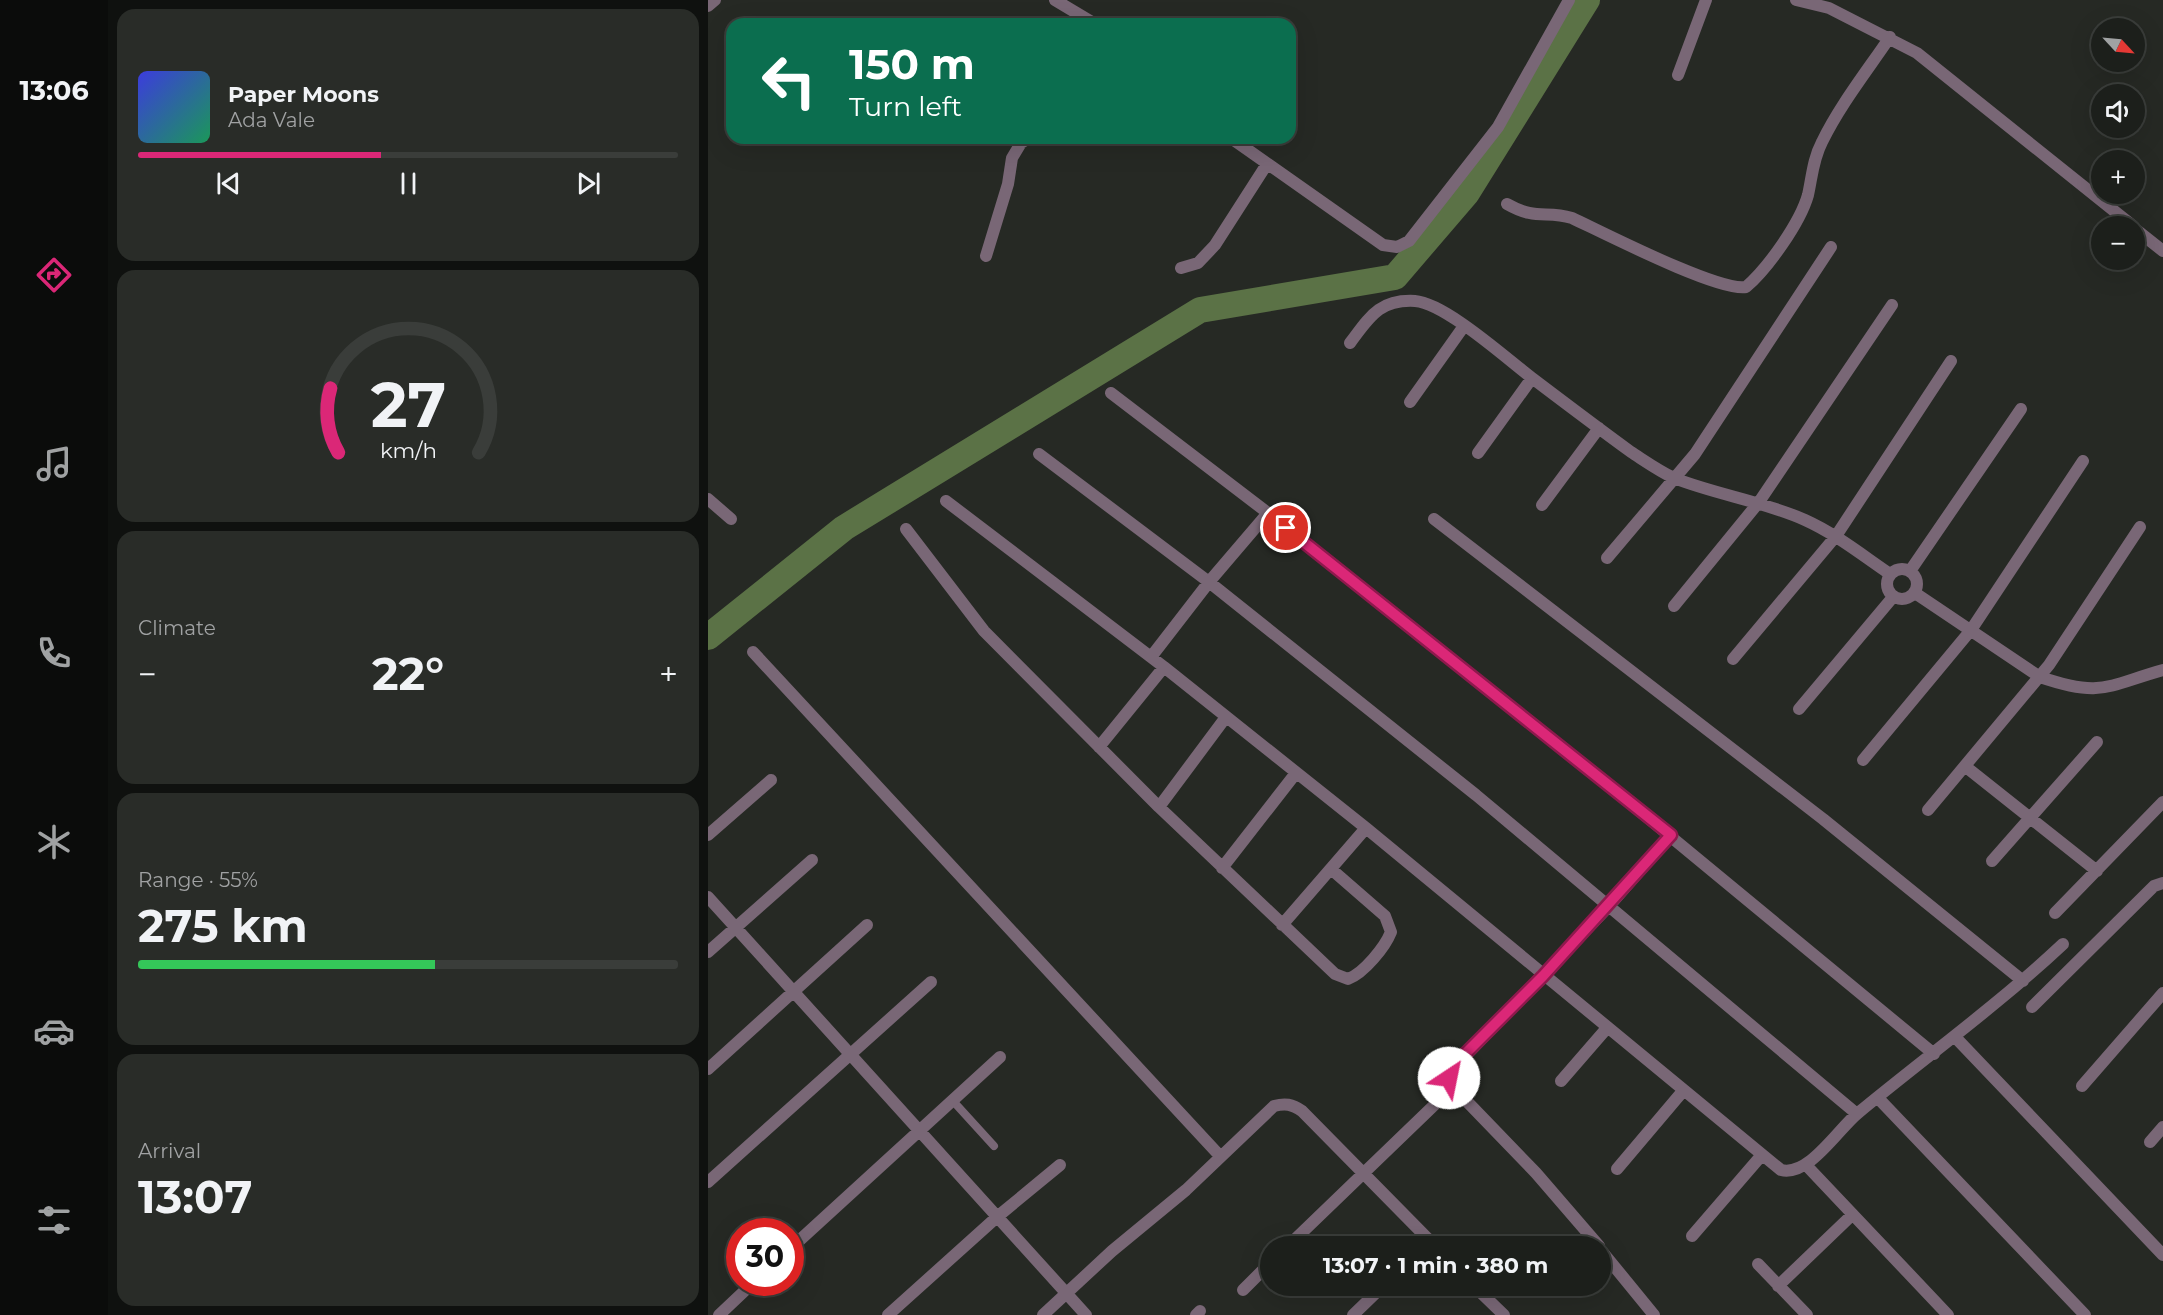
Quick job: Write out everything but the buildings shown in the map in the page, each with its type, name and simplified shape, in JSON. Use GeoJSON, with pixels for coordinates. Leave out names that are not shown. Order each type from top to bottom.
{"type":"FeatureCollection","features":[{"type":"Feature","properties":{"kind":"street"},"geometry":{"type":"LineString","coordinates":[[708,6],[714,0]]}},
{"type":"Feature","properties":{"kind":"street"},"geometry":{"type":"LineString","coordinates":[[1055,0],[1085,18]]}},
{"type":"Feature","properties":{"kind":"street"},"geometry":{"type":"LineString","coordinates":[[1240,144],[1383,245],[1397,247],[1409,241],[1498,127],[1569,0]]}},
{"type":"Feature","properties":{"kind":"street"},"geometry":{"type":"LineString","coordinates":[[1678,75],[1706,0]]}},
{"type":"Feature","properties":{"kind":"street"},"geometry":{"type":"LineString","coordinates":[[1796,0],[1829,8],[1890,37],[1936,65],[2121,216]]}},
{"type":"Feature","properties":{"kind":"street"},"geometry":{"type":"LineString","coordinates":[[1508,204],[1536,216],[1572,218],[1700,276],[1730,287],[1746,286],[1780,246],[1797,218],[1808,195],[1814,162],[1822,142],[1890,37]]}},
{"type":"Feature","properties":{"kind":"street"},"geometry":{"type":"LineString","coordinates":[[986,256],[1008,184],[1012,158],[1020,144]]}},
{"type":"Feature","properties":{"kind":"street"},"geometry":{"type":"LineString","coordinates":[[1181,268],[1198,263],[1215,246],[1268,164]]}},
{"type":"Feature","properties":{"kind":"street"},"geometry":{"type":"LineString","coordinates":[[2145,236],[2163,251]]}},
{"type":"Feature","properties":{"kind":"street"},"geometry":{"type":"LineString","coordinates":[[1607,558],[1675,478],[1719,419],[1831,247]]}},
{"type":"Feature","properties":{"kind":"street"},"geometry":{"type":"LineString","coordinates":[[1350,343],[1376,309],[1393,303],[1415,301],[1428,305],[1464,326],[1644,461],[1675,478],[1759,502],[1805,520],[1836,536],[1890,574]]}},
{"type":"Feature","properties":{"kind":"street"},"geometry":{"type":"LineString","coordinates":[[1674,606],[1759,502],[1892,305]]}},
{"type":"Feature","properties":{"kind":"street"},"geometry":{"type":"LineString","coordinates":[[1410,402],[1464,326]]}},
{"type":"Feature","properties":{"kind":"street"},"geometry":{"type":"LineString","coordinates":[[1733,660],[1836,536],[1952,361]]}},
{"type":"Feature","properties":{"kind":"street"},"geometry":{"type":"LineString","coordinates":[[1478,453],[1532,378]]}},
{"type":"Feature","properties":{"kind":"street"},"geometry":{"type":"LineString","coordinates":[[1111,393],[1268,513],[1671,835],[1934,1054]]}},
{"type":"Feature","properties":{"kind":"street"},"geometry":{"type":"LineString","coordinates":[[1910,571],[2021,409]]}},
{"type":"Feature","properties":{"kind":"street"},"geometry":{"type":"LineString","coordinates":[[1542,505],[1599,428]]}},
{"type":"Feature","properties":{"kind":"street"},"geometry":{"type":"LineString","coordinates":[[1039,454],[1209,582],[1476,795],[1857,1114]]}},
{"type":"Feature","properties":{"kind":"street"},"geometry":{"type":"LineString","coordinates":[[1863,760],[1971,630],[2083,461]]}},
{"type":"Feature","properties":{"kind":"street"},"geometry":{"type":"LineString","coordinates":[[708,499],[731,519]]}},
{"type":"Feature","properties":{"kind":"street"},"geometry":{"type":"LineString","coordinates":[[946,501],[1164,666],[1366,828],[1761,1156],[1787,1172],[1806,1165],[1857,1114],[1956,1038],[2063,944]]}},
{"type":"Feature","properties":{"kind":"street"},"geometry":{"type":"LineString","coordinates":[[1151,657],[1209,582],[1268,513]]}},
{"type":"Feature","properties":{"kind":"street"},"geometry":{"type":"LineString","coordinates":[[1434,519],[1823,819],[2023,981]]}},
{"type":"Feature","properties":{"kind":"street"},"geometry":{"type":"LineString","coordinates":[[1928,810],[2040,676],[2140,527]]}},
{"type":"Feature","properties":{"kind":"street"},"geometry":{"type":"LineString","coordinates":[[906,529],[984,632],[1159,807],[1282,925],[1340,977],[1352,978],[1388,940],[1391,932],[1384,916],[1331,869]]}},
{"type":"Feature","properties":{"kind":"street"},"geometry":{"type":"LineString","coordinates":[[1900,568],[1910,571],[1917,581],[1915,593],[1905,599],[1893,597],[1886,586],[1890,574],[1900,568]]}},
{"type":"Feature","properties":{"kind":"street"},"geometry":{"type":"LineString","coordinates":[[1915,593],[2040,676],[2086,689],[2106,689],[2162,668]]}},
{"type":"Feature","properties":{"kind":"street"},"geometry":{"type":"LineString","coordinates":[[1799,709],[1893,597]]}},
{"type":"Feature","properties":{"kind":"street"},"geometry":{"type":"LineString","coordinates":[[753,652],[1220,1156]]}},
{"type":"Feature","properties":{"kind":"street"},"geometry":{"type":"LineString","coordinates":[[1099,747],[1164,666]]}},
{"type":"Feature","properties":{"kind":"street"},"geometry":{"type":"LineString","coordinates":[[1159,807],[1227,717]]}},
{"type":"Feature","properties":{"kind":"street"},"geometry":{"type":"LineString","coordinates":[[1992,861],[2097,742]]}},
{"type":"Feature","properties":{"kind":"street"},"geometry":{"type":"LineString","coordinates":[[1966,767],[2097,870]]}},
{"type":"Feature","properties":{"kind":"street"},"geometry":{"type":"LineString","coordinates":[[1222,868],[1296,773]]}},
{"type":"Feature","properties":{"kind":"street"},"geometry":{"type":"LineString","coordinates":[[708,835],[771,780]]}},
{"type":"Feature","properties":{"kind":"street"},"geometry":{"type":"LineString","coordinates":[[2055,913],[2163,802]]}},
{"type":"Feature","properties":{"kind":"street"},"geometry":{"type":"LineString","coordinates":[[1282,925],[1366,828]]}},
{"type":"Feature","properties":{"kind":"street"},"geometry":{"type":"LineString","coordinates":[[1590,1236],[1536,1173],[1453,1088],[1449,1078],[1453,1066],[1543,976],[1609,906],[1671,835]]}},
{"type":"Feature","properties":{"kind":"street"},"geometry":{"type":"LineString","coordinates":[[708,952],[812,860]]}},
{"type":"Feature","properties":{"kind":"street"},"geometry":{"type":"LineString","coordinates":[[2032,1007],[2154,886],[2163,883]]}},
{"type":"Feature","properties":{"kind":"street"},"geometry":{"type":"LineString","coordinates":[[708,897],[1086,1315]]}},
{"type":"Feature","properties":{"kind":"street"},"geometry":{"type":"LineString","coordinates":[[708,1069],[867,926]]}},
{"type":"Feature","properties":{"kind":"street"},"geometry":{"type":"LineString","coordinates":[[708,1182],[931,982]]}},
{"type":"Feature","properties":{"kind":"street"},"geometry":{"type":"LineString","coordinates":[[2082,1086],[2163,993]]}},
{"type":"Feature","properties":{"kind":"street"},"geometry":{"type":"LineString","coordinates":[[1561,1082],[1607,1028]]}},
{"type":"Feature","properties":{"kind":"street"},"geometry":{"type":"LineString","coordinates":[[1956,1038],[2163,1255]]}},
{"type":"Feature","properties":{"kind":"street"},"geometry":{"type":"LineString","coordinates":[[804,1237],[1000,1057]]}},
{"type":"Feature","properties":{"kind":"street"},"geometry":{"type":"LineString","coordinates":[[1298,1236],[1453,1088]]}},
{"type":"Feature","properties":{"kind":"street"},"geometry":{"type":"LineString","coordinates":[[1617,1169],[1683,1091]]}},
{"type":"Feature","properties":{"kind":"street"},"geometry":{"type":"LineString","coordinates":[[1878,1098],[2085,1315]]}},
{"type":"Feature","properties":{"kind":"street"},"geometry":{"type":"LineString","coordinates":[[1042,1315],[1186,1190],[1274,1106],[1286,1104],[1302,1111],[1364,1172],[1421,1236]]}},
{"type":"Feature","properties":{"kind":"street"},"geometry":{"type":"LineString","coordinates":[[2150,1142],[2163,1127]]}},
{"type":"Feature","properties":{"kind":"street"},"geometry":{"type":"LineString","coordinates":[[1692,1236],[1761,1156]]}},
{"type":"Feature","properties":{"kind":"street"},"geometry":{"type":"LineString","coordinates":[[888,1315],[997,1217],[1060,1165]]}},
{"type":"Feature","properties":{"kind":"street"},"geometry":{"type":"LineString","coordinates":[[1806,1165],[1948,1315]]}},
{"type":"Feature","properties":{"kind":"street"},"geometry":{"type":"LineString","coordinates":[[1778,1286],[1852,1215]]}},
{"type":"Feature","properties":{"kind":"street"},"geometry":{"type":"LineString","coordinates":[[1611,1262],[1654,1315]]}},
{"type":"Feature","properties":{"kind":"street"},"geometry":{"type":"LineString","coordinates":[[1758,1264],[1807,1315]]}},
{"type":"Feature","properties":{"kind":"street"},"geometry":{"type":"LineString","coordinates":[[1243,1290],[1260,1273]]}},
{"type":"Feature","properties":{"kind":"street"},"geometry":{"type":"LineString","coordinates":[[718,1315],[739,1296]]}},
{"type":"Feature","properties":{"kind":"street"},"geometry":{"type":"LineString","coordinates":[[1353,1315],[1373,1296]]}},
{"type":"Feature","properties":{"kind":"street"},"geometry":{"type":"LineString","coordinates":[[1483,1296],[1498,1313]]}},
{"type":"Feature","properties":{"kind":"lane"},"geometry":{"type":"LineString","coordinates":[[953,1101],[994,1146]]}},
{"type":"Feature","properties":{"kind":"waterway"},"geometry":{"type":"LineString","coordinates":[[708,637],[844,528],[1200,310],[1395,277],[1467,193],[1587,0]]}},
{"type":"Feature","properties":{"kind":"route"},"geometry":{"type":"LineString","coordinates":[[1286,528],[1671,835],[1609,906],[1543,976],[1453,1066],[1449,1078]]}}]}
